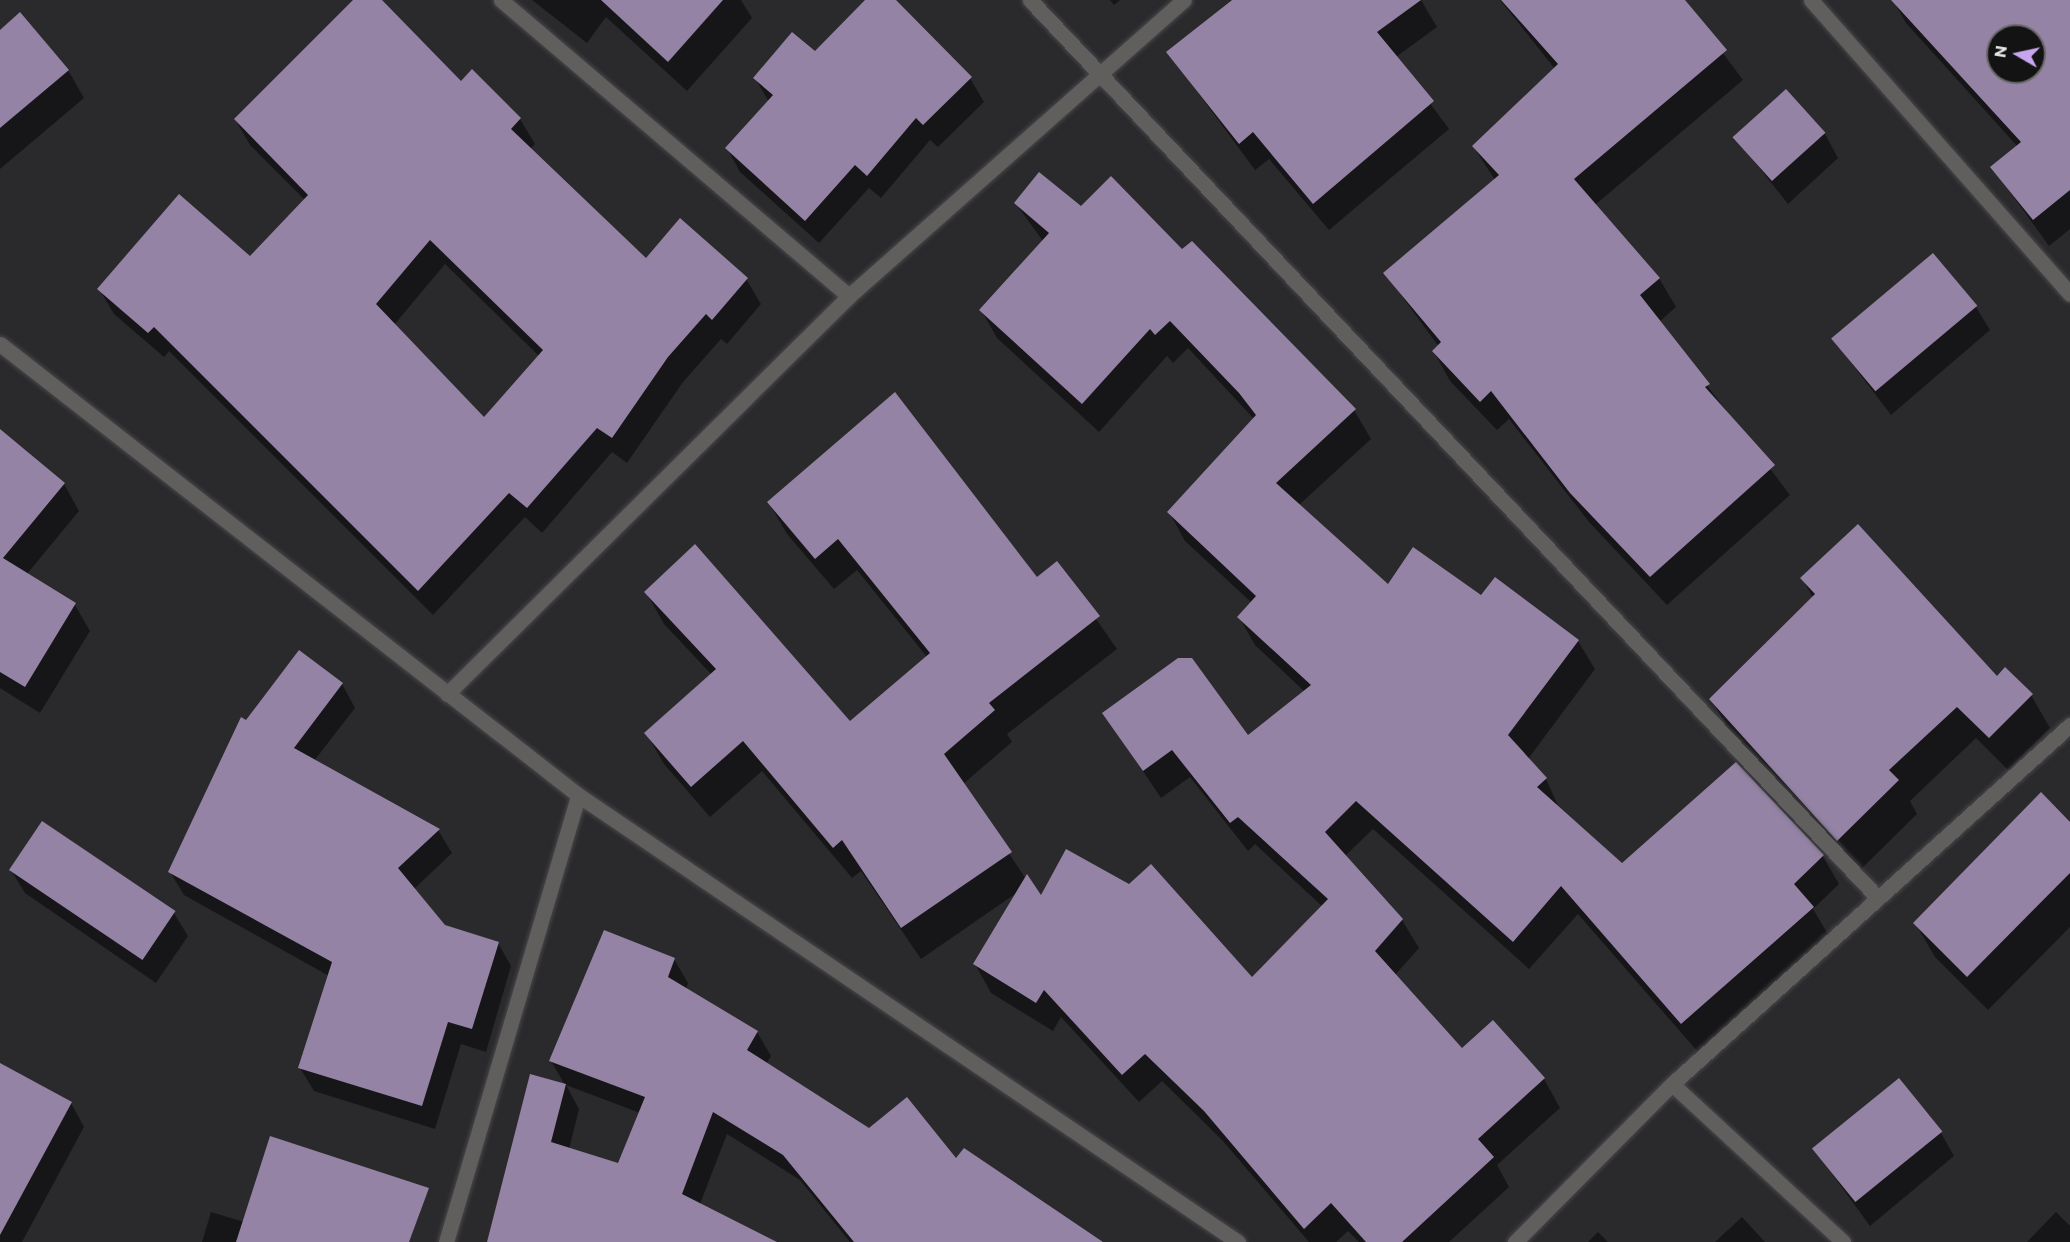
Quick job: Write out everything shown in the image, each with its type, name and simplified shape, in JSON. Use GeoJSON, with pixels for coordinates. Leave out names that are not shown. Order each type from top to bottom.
{"type":"FeatureCollection","features":[{"type":"Feature","properties":{"kind":"street"},"geometry":{"type":"LineString","coordinates":[[501,0],[849,296]]}},
{"type":"Feature","properties":{"kind":"street"},"geometry":{"type":"LineString","coordinates":[[1030,0],[1099,79],[1878,898]]}},
{"type":"Feature","properties":{"kind":"street"},"geometry":{"type":"LineString","coordinates":[[447,694],[849,296],[1099,79],[1184,0]]}},
{"type":"Feature","properties":{"kind":"street"},"geometry":{"type":"LineString","coordinates":[[1811,0],[2070,294]]}},
{"type":"Feature","properties":{"kind":"street"},"geometry":{"type":"LineString","coordinates":[[0,344],[578,795],[1238,1242]]}},
{"type":"Feature","properties":{"kind":"street"},"geometry":{"type":"LineString","coordinates":[[1515,1242],[1672,1084],[2070,725]]}},
{"type":"Feature","properties":{"kind":"street"},"geometry":{"type":"LineString","coordinates":[[447,1242],[578,795]]}},
{"type":"Feature","properties":{"kind":"street"},"geometry":{"type":"LineString","coordinates":[[1672,1084],[1843,1242]]}},
{"type":"Feature","properties":{"kind":"building"},"geometry":{"type":"Polygon","coordinates":[[[353,0],[382,0],[461,81],[472,69],[521,118],[511,129],[646,258],[680,218],[748,278],[712,320],[706,314],[668,357],[612,438],[597,428],[527,508],[509,493],[418,591],[154,327],[148,333],[97,289],[179,194],[250,256],[308,195],[234,119],[353,0]],[[430,240],[376,304],[484,417],[543,350],[430,240]]]}},
{"type":"Feature","properties":{"kind":"building"},"geometry":{"type":"Polygon","coordinates":[[[601,0],[723,0],[668,62],[601,0]]]}},
{"type":"Feature","properties":{"kind":"building"},"geometry":{"type":"Polygon","coordinates":[[[865,0],[896,0],[972,77],[923,125],[916,118],[867,176],[855,165],[805,221],[725,148],[773,95],[753,78],[792,32],[815,51],[865,0]]]}},
{"type":"Feature","properties":{"kind":"building"},"geometry":{"type":"Polygon","coordinates":[[[1232,0],[1421,0],[1377,32],[1434,101],[1313,204],[1253,132],[1239,144],[1166,52],[1232,0]]]}},
{"type":"Feature","properties":{"kind":"building"},"geometry":{"type":"Polygon","coordinates":[[[1501,0],[1685,0],[1727,50],[1574,179],[1660,278],[1640,295],[1710,384],[1705,387],[1775,465],[1650,577],[1570,493],[1491,391],[1480,402],[1432,351],[1441,342],[1383,273],[1499,175],[1472,146],[1558,64],[1501,0]]]}},
{"type":"Feature","properties":{"kind":"building"},"geometry":{"type":"Polygon","coordinates":[[[1891,0],[2070,0],[2070,190],[2033,220],[1990,167],[2021,142],[1891,0]]]}},
{"type":"Feature","properties":{"kind":"building"},"geometry":{"type":"Polygon","coordinates":[[[20,12],[69,70],[0,128],[0,30],[20,12]]]}},
{"type":"Feature","properties":{"kind":"building"},"geometry":{"type":"Polygon","coordinates":[[[1786,89],[1825,133],[1772,181],[1732,137],[1786,89]]]}},
{"type":"Feature","properties":{"kind":"building"},"geometry":{"type":"Polygon","coordinates":[[[1039,172],[1081,206],[1111,176],[1182,249],[1192,241],[1356,409],[1276,483],[1388,584],[1413,547],[1481,595],[1495,577],[1579,640],[1508,735],[1547,778],[1537,787],[1622,863],[1736,762],[1824,855],[1794,884],[1814,907],[1681,1024],[1561,886],[1513,942],[1356,801],[1325,832],[1403,919],[1375,951],[1462,1048],[1493,1020],[1545,1078],[1478,1139],[1494,1157],[1402,1242],[1366,1242],[1331,1203],[1304,1229],[1204,1111],[1145,1054],[1122,1075],[1044,990],[1036,1003],[973,964],[1027,874],[1041,895],[1066,849],[1129,884],[1151,864],[1252,977],[1328,899],[1238,817],[1230,823],[1172,750],[1143,771],[1102,713],[1178,658],[1192,658],[1248,735],[1311,685],[1237,617],[1256,596],[1167,512],[1256,415],[1239,393],[1170,321],[1155,335],[1150,329],[1082,404],[979,310],[1049,233],[1014,203],[1039,172]]]}},
{"type":"Feature","properties":{"kind":"building"},"geometry":{"type":"Polygon","coordinates":[[[1933,253],[1977,306],[1875,391],[1831,338],[1933,253]]]}},
{"type":"Feature","properties":{"kind":"building"},"geometry":{"type":"Polygon","coordinates":[[[895,392],[1037,577],[1057,561],[1100,616],[989,703],[995,710],[944,754],[1012,852],[901,928],[842,840],[833,848],[743,741],[691,787],[644,733],[716,669],[644,592],[695,544],[850,721],[930,653],[838,539],[815,559],[767,502],[895,392]]]}},
{"type":"Feature","properties":{"kind":"building"},"geometry":{"type":"Polygon","coordinates":[[[0,429],[65,483],[3,558],[76,603],[25,687],[0,672],[0,429]]]}},
{"type":"Feature","properties":{"kind":"building"},"geometry":{"type":"Polygon","coordinates":[[[1858,524],[1997,676],[2005,667],[2033,694],[1989,738],[1957,707],[1889,770],[1899,780],[1837,841],[1709,699],[1815,594],[1800,578],[1858,524]]]}},
{"type":"Feature","properties":{"kind":"building"},"geometry":{"type":"Polygon","coordinates":[[[299,650],[343,683],[294,748],[440,829],[398,868],[445,925],[499,942],[472,1029],[448,1022],[422,1106],[298,1068],[332,962],[168,872],[241,717],[246,720],[299,650]]]}},
{"type":"Feature","properties":{"kind":"building"},"geometry":{"type":"Polygon","coordinates":[[[2041,792],[2070,822],[2070,873],[1967,977],[1913,923],[2041,792]]]}},
{"type":"Feature","properties":{"kind":"building"},"geometry":{"type":"Polygon","coordinates":[[[42,821],[175,911],[142,960],[9,870],[42,821]]]}},
{"type":"Feature","properties":{"kind":"building"},"geometry":{"type":"Polygon","coordinates":[[[604,930],[675,958],[668,977],[758,1031],[747,1050],[869,1128],[907,1097],[956,1158],[964,1148],[1103,1242],[854,1242],[783,1155],[713,1112],[682,1194],[777,1242],[487,1242],[530,1074],[566,1084],[551,1142],[618,1163],[645,1097],[549,1061],[604,930]]]}},
{"type":"Feature","properties":{"kind":"building"},"geometry":{"type":"Polygon","coordinates":[[[0,1063],[72,1102],[0,1235],[0,1063]]]}},
{"type":"Feature","properties":{"kind":"building"},"geometry":{"type":"Polygon","coordinates":[[[1899,1078],[1942,1132],[1855,1202],[1812,1148],[1899,1078]]]}},
{"type":"Feature","properties":{"kind":"building"},"geometry":{"type":"Polygon","coordinates":[[[270,1136],[429,1188],[409,1242],[236,1242],[270,1136]]]}}]}
